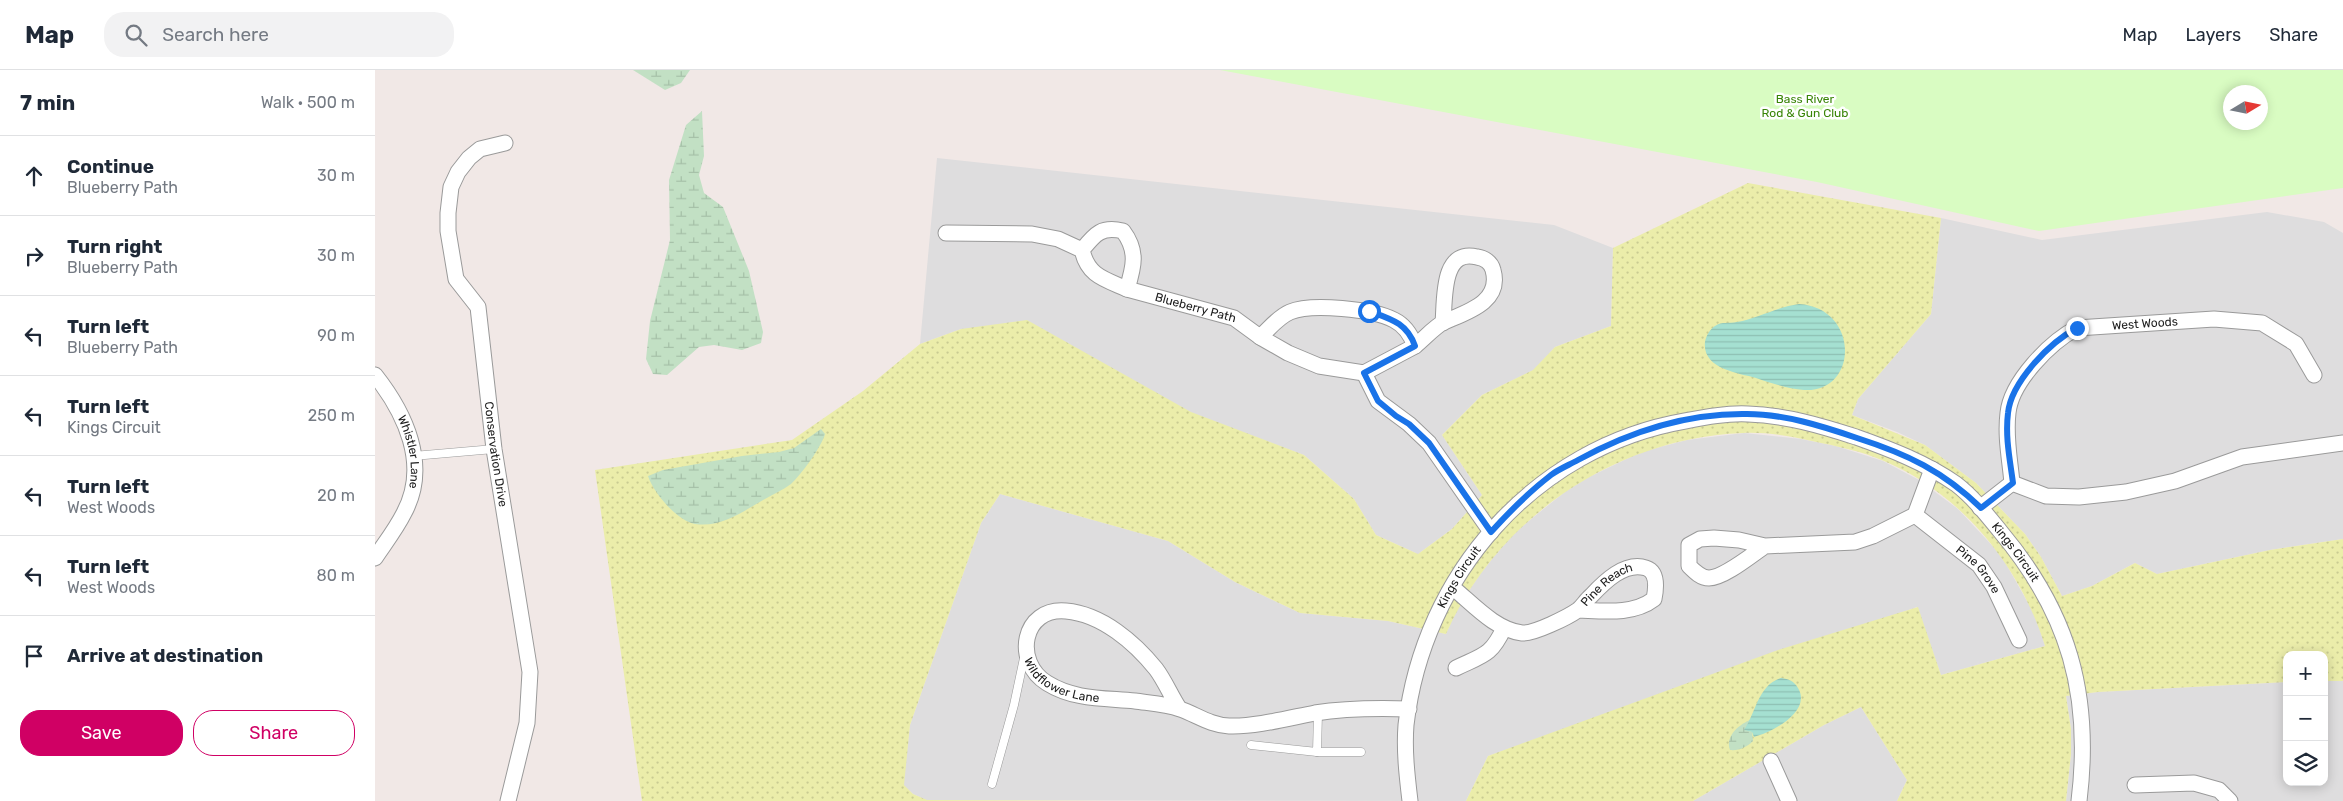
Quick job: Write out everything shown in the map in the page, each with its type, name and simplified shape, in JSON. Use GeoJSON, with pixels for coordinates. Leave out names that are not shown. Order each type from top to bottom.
{"type":"FeatureCollection","features":[{"type":"Feature","properties":{"kind":"street","name":"Conservation Drive"},"geometry":{"type":"LineString","coordinates":[[505,143],[480,149],[469,158],[458,172],[451,187],[448,230],[456,279],[478,307],[494,448],[530,672],[527,723],[508,801]]}},
{"type":"Feature","properties":{"kind":"street"},"geometry":{"type":"LineString","coordinates":[[946,233],[1032,234],[1058,238],[1082,250],[1095,235],[1110,228],[1123,231],[1131,241],[1133,252],[1133,268],[1127,289]]}},
{"type":"Feature","properties":{"kind":"street","name":"Blueberry Path"},"geometry":{"type":"LineString","coordinates":[[1082,250],[1085,264],[1098,277],[1127,289],[1233,318],[1288,354],[1319,366],[1364,373]]}},
{"type":"Feature","properties":{"kind":"street"},"geometry":{"type":"LineString","coordinates":[[1443,323],[1448,271],[1452,263],[1461,257],[1471,255],[1485,258],[1493,268],[1496,283],[1481,305],[1465,315],[1443,323],[1415,346],[1364,373],[1378,401],[1409,424],[1429,443],[1491,532]]}},
{"type":"Feature","properties":{"kind":"street"},"geometry":{"type":"LineString","coordinates":[[1260,337],[1291,311],[1321,308],[1369,311],[1395,320],[1411,334],[1415,346]]}},
{"type":"Feature","properties":{"kind":"street","name":"West Woods"},"geometry":{"type":"LineString","coordinates":[[2013,483],[2006,434],[2008,411],[2016,388],[2043,355],[2064,334],[2077,328],[2214,319],[2262,323],[2296,344],[2313,375]]}},
{"type":"Feature","properties":{"kind":"street","name":"Whistler Lane"},"geometry":{"type":"LineString","coordinates":[[375,375],[403,417],[413,456],[415,478],[410,499],[404,513],[375,558]]}},
{"type":"Feature","properties":{"kind":"street","name":"Kings Circuit"},"geometry":{"type":"LineString","coordinates":[[1410,801],[1406,764],[1406,726],[1415,678],[1429,634],[1452,587],[1473,553],[1491,532],[1514,507],[1553,474],[1610,442],[1660,425],[1717,415],[1747,414],[1777,416],[1834,430],[1884,447],[1932,469],[1958,486],[1981,508],[2011,543],[2034,575],[2062,631],[2075,673],[2083,728],[2079,801]]}},
{"type":"Feature","properties":{"kind":"street"},"geometry":{"type":"LineString","coordinates":[[1981,508],[2013,483],[2046,496],[2079,497],[2116,493],[2175,481],[2242,458],[2271,452],[2343,443]]}},
{"type":"Feature","properties":{"kind":"street"},"geometry":{"type":"LineString","coordinates":[[1765,546],[1727,571],[1710,578],[1699,575],[1689,566],[1687,553],[1689,545],[1699,539],[1739,540],[1765,546],[1855,542],[1873,536],[1915,515],[1932,469]]}},
{"type":"Feature","properties":{"kind":"street","name":"Pine Grove"},"geometry":{"type":"LineString","coordinates":[[1915,515],[1979,565],[1994,587],[2019,640]]}},
{"type":"Feature","properties":{"kind":"street","name":"Pine Reach"},"geometry":{"type":"LineString","coordinates":[[1452,587],[1497,624],[1523,633],[1549,625],[1579,610],[1591,596],[1625,568],[1648,568],[1653,574],[1656,586],[1654,599],[1643,607],[1621,610],[1579,610]]}},
{"type":"Feature","properties":{"kind":"street","name":"Wildflower Lane"},"geometry":{"type":"LineString","coordinates":[[1179,708],[1157,670],[1137,648],[1115,630],[1085,615],[1065,610],[1046,614],[1033,622],[1027,635],[1025,653],[1034,671],[1047,683],[1065,691],[1095,699],[1135,701],[1179,708],[1205,722],[1230,726],[1361,708],[1409,709]]}},
{"type":"Feature","properties":{"kind":"street"},"geometry":{"type":"LineString","coordinates":[[1456,668],[1487,653],[1496,646],[1504,628]]}},
{"type":"Feature","properties":{"kind":"street"},"geometry":{"type":"LineString","coordinates":[[1771,761],[1789,801]]}},
{"type":"Feature","properties":{"kind":"street"},"geometry":{"type":"LineString","coordinates":[[2135,785],[2194,783],[2219,790],[2229,801]]}},
{"type":"Feature","properties":{"kind":"lane"},"geometry":{"type":"LineString","coordinates":[[413,456],[494,448]]}},
{"type":"Feature","properties":{"kind":"lane"},"geometry":{"type":"LineString","coordinates":[[992,784],[1014,705],[1025,653]]}},
{"type":"Feature","properties":{"kind":"lane"},"geometry":{"type":"LineString","coordinates":[[1317,752],[1318,713]]}},
{"type":"Feature","properties":{"kind":"lane"},"geometry":{"type":"LineString","coordinates":[[1251,745],[1317,752],[1361,752]]}},
{"type":"Feature","properties":{"kind":"shaded area"},"geometry":{"type":"Polygon","coordinates":[[[937,158],[1554,225],[1613,248],[1611,326],[1555,347],[1534,370],[1482,395],[1442,435],[1482,495],[1452,529],[1418,554],[1376,535],[1354,499],[1304,455],[961,329],[920,344],[937,158]]]}},
{"type":"Feature","properties":{"kind":"shaded area"},"geometry":{"type":"Polygon","coordinates":[[[1748,183],[1941,218],[1931,314],[1858,399],[1852,415],[1925,445],[1976,483],[2025,534],[2041,557],[2062,596],[2092,586],[2135,563],[2157,574],[2270,550],[2343,539],[2343,681],[2328,681],[2328,651],[2283,651],[2283,682],[2098,692],[2066,696],[2071,729],[2071,754],[2066,801],[1897,801],[1907,780],[1861,707],[1824,725],[1693,801],[1466,801],[1488,756],[1778,650],[1918,607],[1941,675],[2045,646],[2034,616],[2004,561],[1963,513],[1939,493],[1912,475],[1875,457],[1787,436],[1743,433],[1696,438],[1650,450],[1607,468],[1566,492],[1529,520],[1496,554],[1468,592],[1446,634],[1388,621],[1300,613],[1235,582],[1168,541],[1000,494],[981,523],[910,725],[904,785],[913,794],[927,800],[1108,801],[642,801],[595,470],[792,440],[863,391],[920,344],[961,329],[1027,320],[1191,412],[1304,455],[1354,499],[1376,535],[1418,554],[1452,529],[1482,495],[1442,435],[1482,395],[1533,370],[1555,347],[1611,326],[1613,248],[1748,183]]]}},
{"type":"Feature","properties":{"kind":"shaded area"},"geometry":{"type":"Polygon","coordinates":[[[2267,212],[2324,222],[2343,233],[2343,539],[2270,550],[2157,574],[2135,563],[2092,586],[2062,596],[2041,557],[2025,534],[1976,483],[1925,445],[1852,415],[1858,399],[1931,314],[1941,218],[2042,240],[2267,212]]]}},
{"type":"Feature","properties":{"kind":"shaded area"},"geometry":{"type":"Polygon","coordinates":[[[1799,304],[1819,309],[1833,320],[1842,334],[1845,350],[1843,365],[1835,378],[1822,387],[1804,390],[1786,387],[1731,372],[1715,364],[1709,358],[1705,342],[1711,329],[1715,326],[1734,323],[1799,304]]]}},
{"type":"Feature","properties":{"kind":"shaded area"},"geometry":{"type":"Polygon","coordinates":[[[1744,433],[1801,439],[1836,446],[1883,461],[1919,480],[1958,509],[2001,555],[2036,617],[2045,646],[1941,675],[1917,607],[1488,756],[1466,801],[926,800],[913,794],[903,785],[910,725],[981,523],[1000,494],[1168,541],[1235,582],[1300,613],[1388,621],[1446,634],[1456,611],[1478,577],[1496,554],[1515,532],[1566,491],[1587,478],[1641,452],[1687,440],[1744,433]]]}},
{"type":"Feature","properties":{"kind":"shaded area"},"geometry":{"type":"Polygon","coordinates":[[[1781,678],[1791,681],[1798,688],[1801,697],[1800,705],[1780,725],[1754,737],[1752,732],[1744,730],[1762,693],[1773,682],[1781,678]]]}},
{"type":"Feature","properties":{"kind":"shaded area"},"geometry":{"type":"Polygon","coordinates":[[[2328,681],[2343,681],[2343,801],[2066,801],[2071,754],[2071,729],[2066,696],[2098,692],[2283,682],[2283,786],[2328,786],[2328,681]]]}},
{"type":"Feature","properties":{"kind":"shaded area"},"geometry":{"type":"Polygon","coordinates":[[[1861,707],[1907,780],[1897,801],[1693,801],[1824,725],[1861,707]]]}},
{"type":"Feature","properties":{"kind":"green space"},"geometry":{"type":"Polygon","coordinates":[[[633,70],[690,70],[681,83],[665,90],[633,70]]]}},
{"type":"Feature","properties":{"kind":"green space","name":"Bass River Rod & Gun Club"},"geometry":{"type":"Polygon","coordinates":[[[1220,70],[2343,70],[2343,188],[2039,231],[1817,182],[1220,70]]]}},
{"type":"Feature","properties":{"kind":"green space"},"geometry":{"type":"Polygon","coordinates":[[[702,111],[704,156],[699,175],[704,193],[723,207],[749,271],[763,332],[761,343],[742,350],[714,345],[699,347],[667,375],[653,374],[646,359],[650,321],[670,240],[669,180],[686,125],[702,111]]]}},
{"type":"Feature","properties":{"kind":"green space"},"geometry":{"type":"Polygon","coordinates":[[[821,429],[825,434],[820,446],[791,484],[732,518],[723,521],[705,525],[688,522],[674,512],[660,497],[648,476],[663,470],[794,448],[821,429]]]}},
{"type":"Feature","properties":{"kind":"green space"},"geometry":{"type":"Polygon","coordinates":[[[1752,719],[1745,730],[1752,732],[1753,741],[1743,748],[1730,750],[1729,745],[1732,735],[1738,727],[1752,719]]]}},
{"type":"Feature","properties":{"kind":"route"},"geometry":{"type":"LineString","coordinates":[[1369,311],[1395,320],[1411,334],[1415,346],[1364,373],[1378,401],[1409,424],[1429,443],[1449,469],[1491,532],[1514,507],[1553,474],[1610,442],[1660,425],[1717,415],[1777,416],[1834,430],[1884,447],[1932,469],[1958,486],[1981,508],[2013,483],[2006,434],[2008,411],[2016,388],[2036,362],[2064,334],[2077,328]]}}]}
